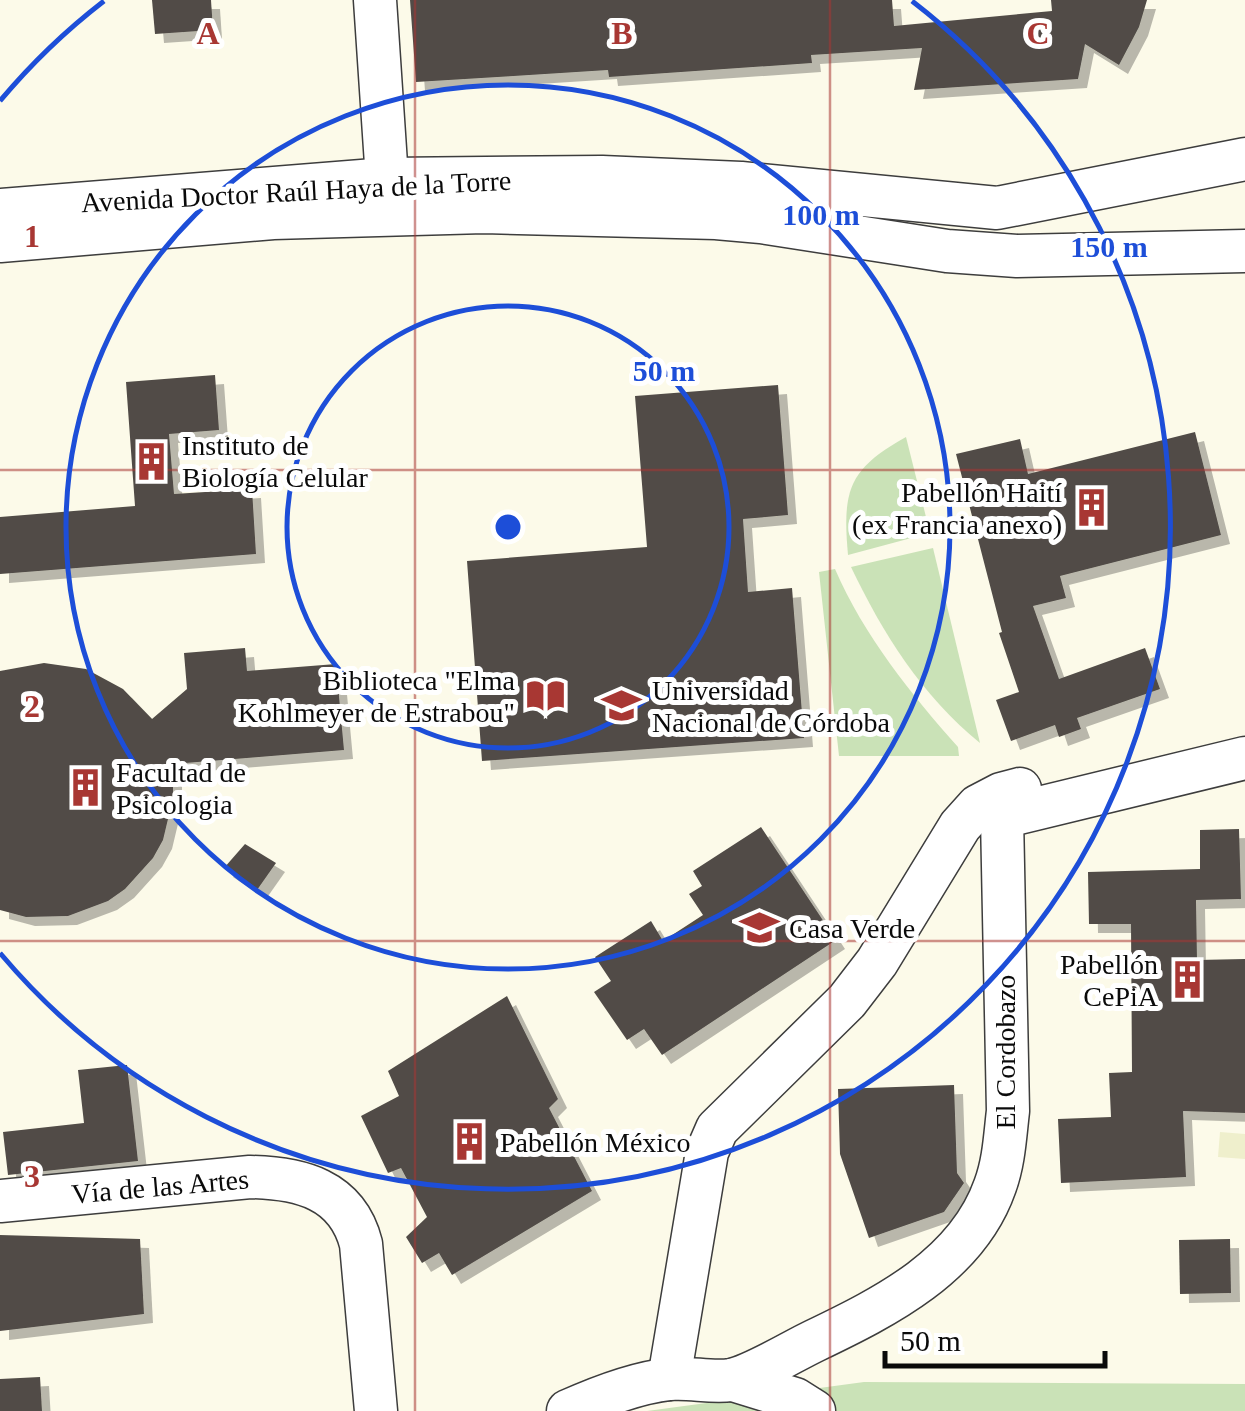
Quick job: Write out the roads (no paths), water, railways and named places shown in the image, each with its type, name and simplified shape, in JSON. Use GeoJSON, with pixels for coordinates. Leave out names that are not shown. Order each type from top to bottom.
{"type":"FeatureCollection","features":[{"type":"Feature","properties":{"kind":"street"},"geometry":{"type":"LineString","coordinates":[[375,0],[387,179]]}},
{"type":"Feature","properties":{"kind":"street","name":"Avenida Doctor Raúl Haya de la Torre"},"geometry":{"type":"LineString","coordinates":[[0,210],[387,179],[602,177],[741,182],[997,208],[1245,159]]}},
{"type":"Feature","properties":{"kind":"street","name":"Avenida Doctor Raúl Haya de la Torre"},"geometry":{"type":"LineString","coordinates":[[0,241],[273,218],[484,212],[659,214],[746,220],[946,251],[1017,256],[1245,251]]}},
{"type":"Feature","properties":{"kind":"street"},"geometry":{"type":"LineString","coordinates":[[1001,805],[1245,734]]}},
{"type":"Feature","properties":{"kind":"street"},"geometry":{"type":"LineString","coordinates":[[669,1380],[708,1152],[718,1129],[847,1001],[877,962],[960,826],[978,806],[1001,805],[1245,758]]}},
{"type":"Feature","properties":{"kind":"street","name":"El Cordobazo"},"geometry":{"type":"LineString","coordinates":[[568,1411],[601,1396],[669,1380],[733,1380],[848,1325],[909,1290],[950,1258],[977,1223],[995,1188],[1008,1111],[1001,805]]}},
{"type":"Feature","properties":{"kind":"street","name":"Vía de las Artes"},"geometry":{"type":"LineString","coordinates":[[0,1201],[250,1176],[291,1180],[330,1193],[352,1220],[362,1244],[376,1411]]}},
{"type":"Feature","properties":{"kind":"street"},"geometry":{"type":"LineString","coordinates":[[733,1380],[795,1399],[814,1411]]}},
{"type":"Feature","properties":{"kind":"place","name":"Instituto de Biología Celular"},"geometry":{"type":"Point","coordinates":[152,461]}},
{"type":"Feature","properties":{"kind":"place","name":"Pabellón Haití (ex Francia anexo)"},"geometry":{"type":"Point","coordinates":[1092,508]}},
{"type":"Feature","properties":{"kind":"place","name":"Biblioteca \"Elma Kohlmeyer de Estrabou\""},"geometry":{"type":"Point","coordinates":[545,696]}},
{"type":"Feature","properties":{"kind":"place","name":"Universidad Nacional de Córdoba"},"geometry":{"type":"Point","coordinates":[622,706]}},
{"type":"Feature","properties":{"kind":"place","name":"Facultad de Psicologia"},"geometry":{"type":"Point","coordinates":[86,788]}},
{"type":"Feature","properties":{"kind":"place","name":"Casa Verde"},"geometry":{"type":"Point","coordinates":[759,928]}},
{"type":"Feature","properties":{"kind":"place","name":"Pabellón CePiA"},"geometry":{"type":"Point","coordinates":[1188,980]}},
{"type":"Feature","properties":{"kind":"place","name":"Pabellón México"},"geometry":{"type":"Point","coordinates":[470,1142]}}]}
